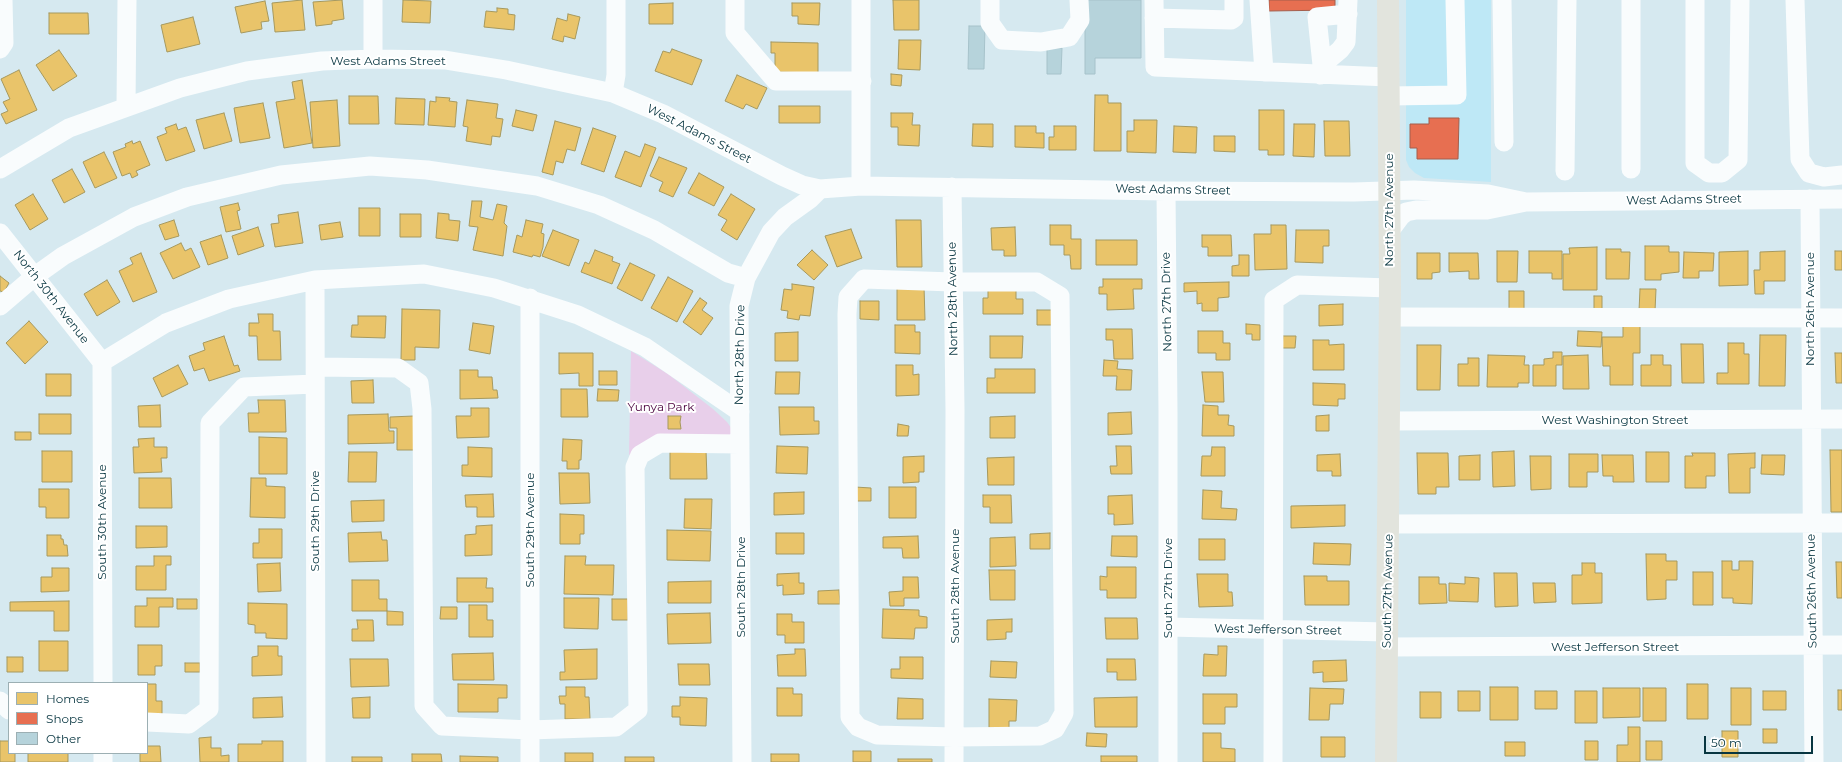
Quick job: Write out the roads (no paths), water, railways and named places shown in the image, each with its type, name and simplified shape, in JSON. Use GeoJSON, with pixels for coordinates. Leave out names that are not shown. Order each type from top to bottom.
{"type":"FeatureCollection","features":[{"type":"Feature","properties":{"kind":"main road","name":"North 27th Avenue"},"geometry":{"type":"LineString","coordinates":[[1388,0],[1390,288],[1389,421]]}},
{"type":"Feature","properties":{"kind":"main road","name":"South 27th Avenue"},"geometry":{"type":"LineString","coordinates":[[1386,762],[1389,421]]}},
{"type":"Feature","properties":{"kind":"street"},"geometry":{"type":"LineString","coordinates":[[0,49],[4,43],[3,0]]}},
{"type":"Feature","properties":{"kind":"street"},"geometry":{"type":"LineString","coordinates":[[126,106],[127,0]]}},
{"type":"Feature","properties":{"kind":"street"},"geometry":{"type":"LineString","coordinates":[[372,0],[373,58]]}},
{"type":"Feature","properties":{"kind":"street"},"geometry":{"type":"LineString","coordinates":[[613,93],[616,75],[616,0]]}},
{"type":"Feature","properties":{"kind":"street"},"geometry":{"type":"LineString","coordinates":[[735,0],[735,33],[776,81],[862,80]]}},
{"type":"Feature","properties":{"kind":"street"},"geometry":{"type":"LineString","coordinates":[[861,0],[861,186]]}},
{"type":"Feature","properties":{"kind":"street"},"geometry":{"type":"LineString","coordinates":[[990,0],[990,23],[1002,40],[1041,42],[1069,37],[1080,20],[1079,0]]}},
{"type":"Feature","properties":{"kind":"street"},"geometry":{"type":"LineString","coordinates":[[1234,0],[1234,18],[1231,20],[1154,9],[1155,67],[1264,72],[1321,70],[1389,87],[1457,96],[1455,0]]}},
{"type":"Feature","properties":{"kind":"street"},"geometry":{"type":"LineString","coordinates":[[1259,0],[1264,72]]}},
{"type":"Feature","properties":{"kind":"street"},"geometry":{"type":"LineString","coordinates":[[1502,0],[1504,142]]}},
{"type":"Feature","properties":{"kind":"street"},"geometry":{"type":"LineString","coordinates":[[1565,171],[1567,0]]}},
{"type":"Feature","properties":{"kind":"street"},"geometry":{"type":"LineString","coordinates":[[1631,0],[1631,169]]}},
{"type":"Feature","properties":{"kind":"street"},"geometry":{"type":"LineString","coordinates":[[1695,0],[1695,163],[1709,173],[1722,174],[1738,160],[1740,0]]}},
{"type":"Feature","properties":{"kind":"street"},"geometry":{"type":"LineString","coordinates":[[1795,0],[1800,159],[1809,172],[1824,177],[1842,175]]}},
{"type":"Feature","properties":{"kind":"street"},"geometry":{"type":"LineString","coordinates":[[1348,7],[1346,42],[1321,70],[1317,16],[1348,7]]}},
{"type":"Feature","properties":{"kind":"street","name":"West Adams Street"},"geometry":{"type":"LineString","coordinates":[[0,169],[69,128],[126,106],[180,88],[247,71],[322,61],[373,58],[445,60],[506,70],[613,93],[662,114],[782,176],[802,185],[820,189],[861,186],[1166,191],[1414,190],[1488,194],[1526,202]]}},
{"type":"Feature","properties":{"kind":"street"},"geometry":{"type":"LineString","coordinates":[[0,306],[35,276],[63,256],[134,217],[187,197],[281,175],[370,166],[427,170],[537,186],[598,205],[647,227],[728,273],[746,278]]}},
{"type":"Feature","properties":{"kind":"street","name":"North 28th Avenue"},"geometry":{"type":"LineString","coordinates":[[952,188],[955,410]]}},
{"type":"Feature","properties":{"kind":"street","name":"North 28th Drive"},"geometry":{"type":"LineString","coordinates":[[740,412],[739,306],[746,278],[771,232],[785,217],[810,199],[820,189]]}},
{"type":"Feature","properties":{"kind":"street","name":"North 27th Drive"},"geometry":{"type":"LineString","coordinates":[[1166,191],[1168,413]]}},
{"type":"Feature","properties":{"kind":"street","name":"North 26th Avenue"},"geometry":{"type":"LineString","coordinates":[[1810,199],[1810,420]]}},
{"type":"Feature","properties":{"kind":"street","name":"West Adams Street"},"geometry":{"type":"LineString","coordinates":[[1389,232],[1396,221],[1406,212],[1416,210],[1487,210],[1526,202],[1842,199]]}},
{"type":"Feature","properties":{"kind":"street","name":"North 30th Avenue"},"geometry":{"type":"LineString","coordinates":[[0,233],[102,362]]}},
{"type":"Feature","properties":{"kind":"street"},"geometry":{"type":"LineString","coordinates":[[102,362],[166,324],[229,299],[315,280],[424,274],[494,288],[530,298],[578,315],[641,345],[740,412]]}},
{"type":"Feature","properties":{"kind":"street"},"geometry":{"type":"LineString","coordinates":[[864,279],[953,282],[1037,282],[1060,296],[1064,713],[1055,729],[1040,736],[954,737],[877,735],[858,727],[850,717],[846,314],[848,297],[864,279]]}},
{"type":"Feature","properties":{"kind":"street","name":"South 29th Drive"},"geometry":{"type":"LineString","coordinates":[[315,280],[316,762]]}},
{"type":"Feature","properties":{"kind":"street"},"geometry":{"type":"LineString","coordinates":[[1273,762],[1274,300],[1297,285],[1390,288]]}},
{"type":"Feature","properties":{"kind":"street","name":"South 29th Avenue"},"geometry":{"type":"LineString","coordinates":[[530,298],[530,762]]}},
{"type":"Feature","properties":{"kind":"street"},"geometry":{"type":"LineString","coordinates":[[1390,317],[1842,318]]}},
{"type":"Feature","properties":{"kind":"street","name":"South 30th Avenue"},"geometry":{"type":"LineString","coordinates":[[102,362],[102,682]]}},
{"type":"Feature","properties":{"kind":"street"},"geometry":{"type":"LineString","coordinates":[[148,722],[189,724],[210,709],[210,423],[244,387],[316,376],[398,368],[419,383],[422,409],[424,706],[442,726],[530,730],[616,727],[638,710],[635,467],[640,455],[660,443],[740,444]]}},
{"type":"Feature","properties":{"kind":"street","name":"South 28th Avenue"},"geometry":{"type":"LineString","coordinates":[[954,762],[955,410]]}},
{"type":"Feature","properties":{"kind":"street","name":"South 28th Drive"},"geometry":{"type":"LineString","coordinates":[[740,412],[742,762]]}},
{"type":"Feature","properties":{"kind":"street","name":"South 27th Drive"},"geometry":{"type":"LineString","coordinates":[[1168,413],[1168,762]]}},
{"type":"Feature","properties":{"kind":"street","name":"West Washington Street"},"geometry":{"type":"LineString","coordinates":[[1389,421],[1842,419]]}},
{"type":"Feature","properties":{"kind":"street","name":"South 26th Avenue"},"geometry":{"type":"LineString","coordinates":[[1810,420],[1814,762]]}},
{"type":"Feature","properties":{"kind":"street"},"geometry":{"type":"LineString","coordinates":[[1388,524],[1842,523]]}},
{"type":"Feature","properties":{"kind":"street","name":"West Jefferson Street"},"geometry":{"type":"LineString","coordinates":[[1168,628],[1274,629],[1387,640],[1842,645]]}},
{"type":"Feature","properties":{"kind":"street"},"geometry":{"type":"LineString","coordinates":[[0,701],[8,709]]}},
{"type":"Feature","properties":{"kind":"park label","name":"Yunya Park"},"geometry":{"type":"Point","coordinates":[661,407]}}]}
